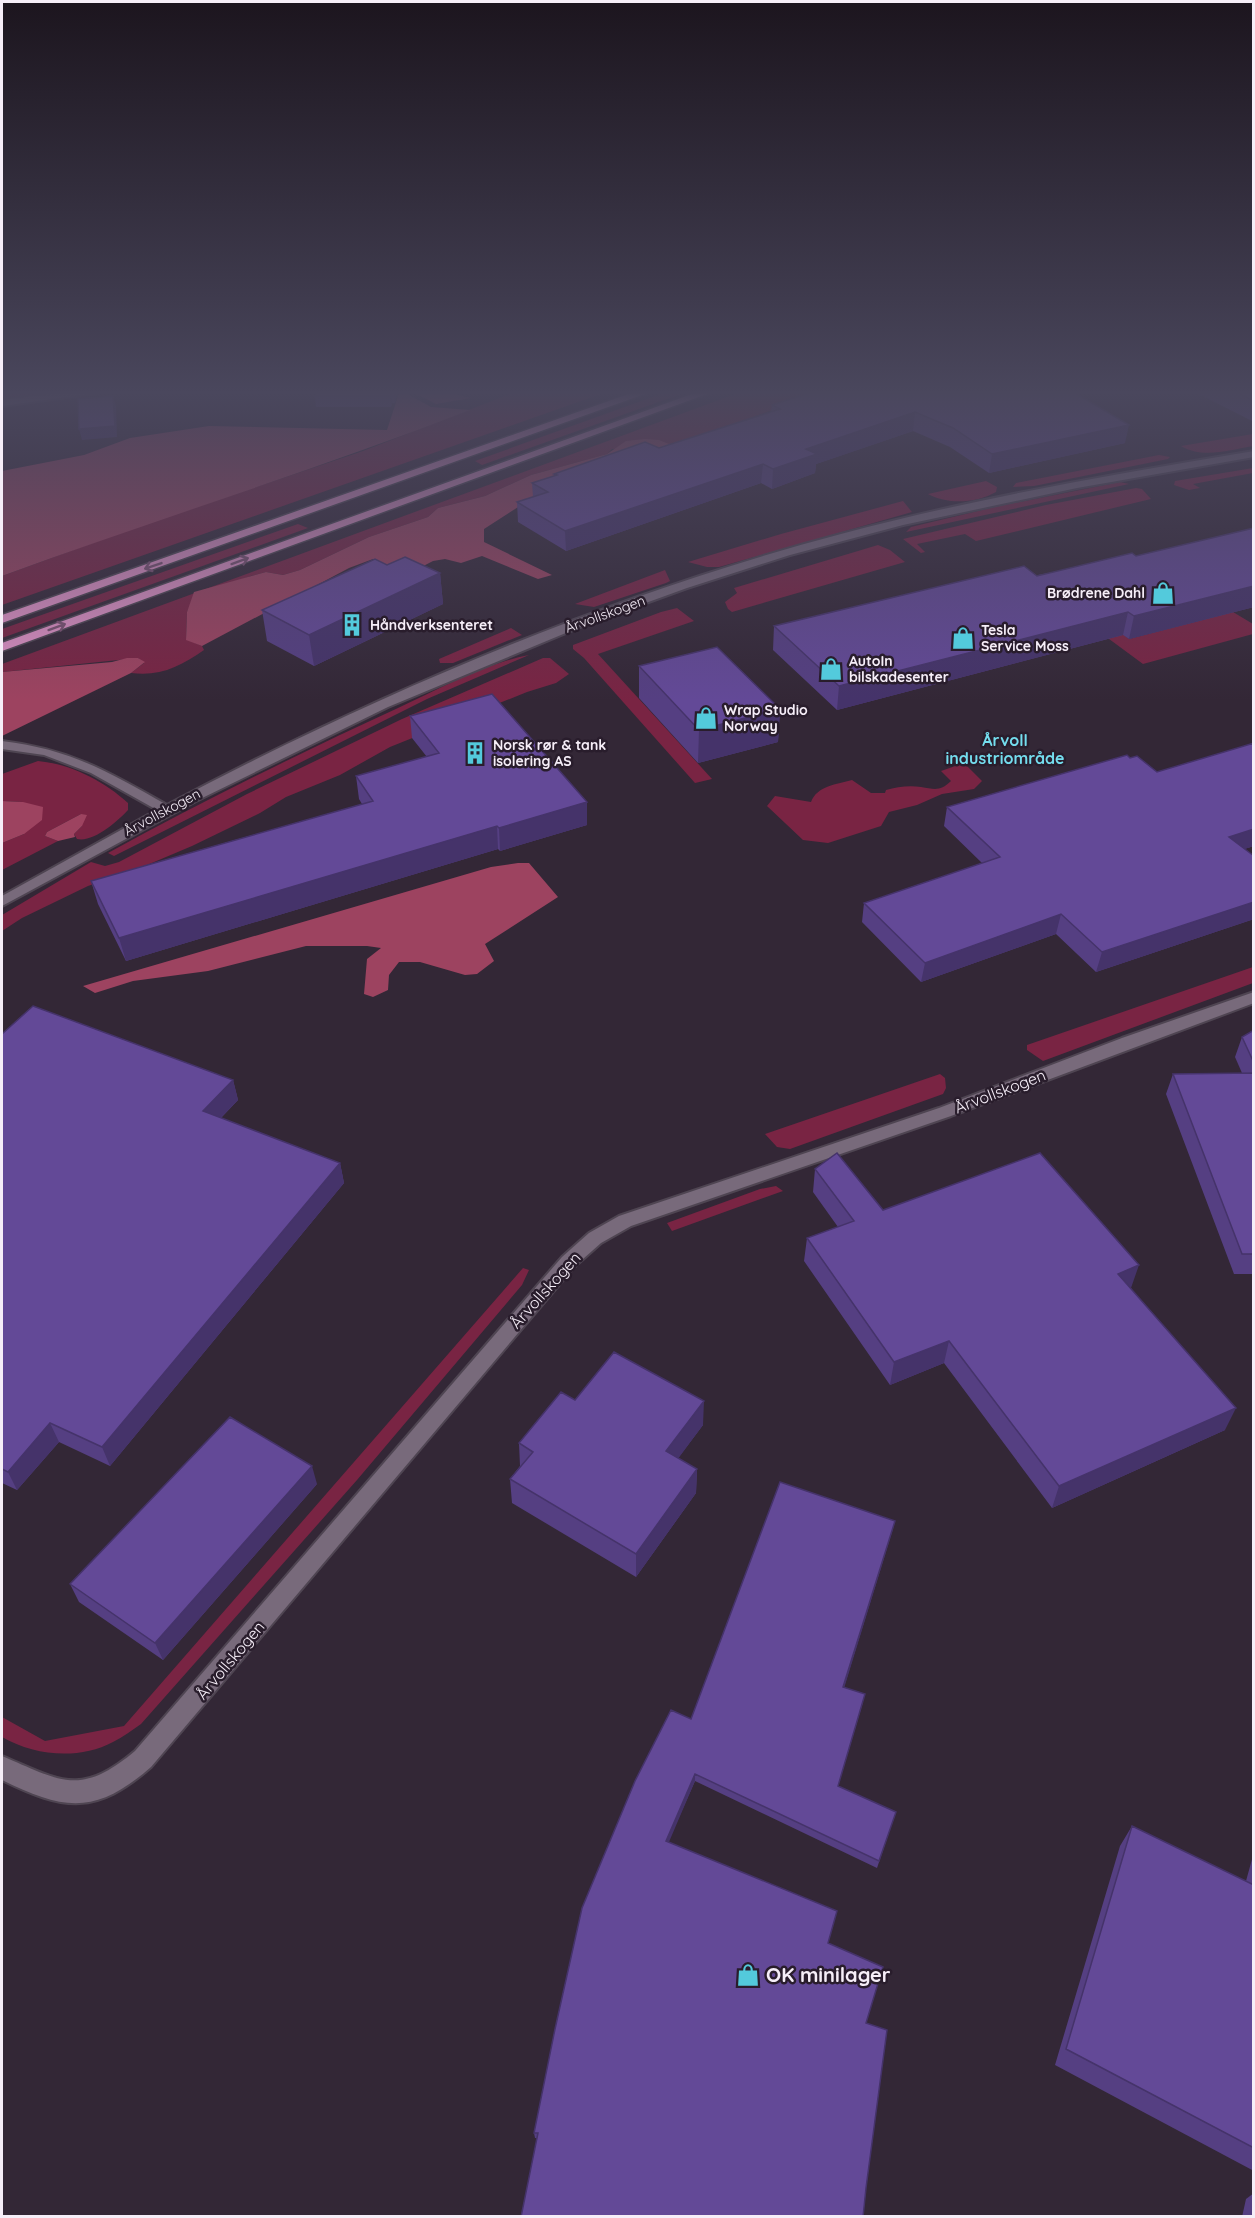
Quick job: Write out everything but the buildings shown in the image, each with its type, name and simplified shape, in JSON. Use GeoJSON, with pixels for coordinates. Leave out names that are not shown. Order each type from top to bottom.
{"type":"FeatureCollection","features":[{"type":"Feature","properties":{"kind":"highway"},"geometry":{"type":"LineString","coordinates":[[2,619],[358,494]]}},
{"type":"Feature","properties":{"kind":"highway"},"geometry":{"type":"LineString","coordinates":[[2,647],[427,494]]}},
{"type":"Feature","properties":{"kind":"street","name":"Årvollskogen"},"geometry":{"type":"LineString","coordinates":[[2,902],[237,772],[402,694],[546,635],[787,553],[978,504],[1036,494]]}},
{"type":"Feature","properties":{"kind":"street"},"geometry":{"type":"LineString","coordinates":[[2,745],[46,752],[96,770],[166,810]]}},
{"type":"Feature","properties":{"kind":"street","name":"Årvollskogen"},"geometry":{"type":"LineString","coordinates":[[2,1768],[37,1785],[76,1793],[108,1786],[141,1760],[196,1699],[560,1271],[596,1238],[625,1221],[945,1112],[1254,997]]}},
{"type":"Feature","properties":{"kind":"shaded area"},"geometry":{"type":"Polygon","coordinates":[[[2,494],[236,494],[119,534],[2,576],[2,494]]]}},
{"type":"Feature","properties":{"kind":"shaded area"},"geometry":{"type":"Polygon","coordinates":[[[237,494],[318,494],[2,605],[2,576],[237,494]]]}},
{"type":"Feature","properties":{"kind":"shaded area"},"geometry":{"type":"Polygon","coordinates":[[[465,494],[490,494],[438,508],[428,517],[369,537],[300,570],[283,575],[266,572],[194,597],[187,612],[186,639],[202,646],[204,650],[170,669],[142,674],[131,673],[144,663],[138,658],[2,672],[2,664],[465,494]]]}},
{"type":"Feature","properties":{"kind":"shaded area"},"geometry":{"type":"Polygon","coordinates":[[[490,494],[546,494],[529,500],[484,529],[484,542],[552,575],[538,579],[482,556],[461,563],[445,559],[433,561],[406,575],[373,559],[349,568],[202,646],[186,640],[187,612],[194,592],[266,572],[283,575],[300,570],[369,537],[428,517],[438,508],[490,494]]]}},
{"type":"Feature","properties":{"kind":"shaded area"},"geometry":{"type":"Polygon","coordinates":[[[928,494],[993,494],[962,501],[944,500],[928,494]]]}},
{"type":"Feature","properties":{"kind":"shaded area"},"geometry":{"type":"Polygon","coordinates":[[[1062,494],[1085,494],[906,532],[911,527],[1062,494]]]}},
{"type":"Feature","properties":{"kind":"shaded area"},"geometry":{"type":"Polygon","coordinates":[[[1107,494],[1146,494],[1151,499],[976,541],[965,534],[917,544],[925,552],[921,553],[903,539],[1046,505],[1107,494]]]}},
{"type":"Feature","properties":{"kind":"shaded area"},"geometry":{"type":"Polygon","coordinates":[[[903,501],[912,512],[719,567],[707,567],[688,562],[781,534],[903,501]]]}},
{"type":"Feature","properties":{"kind":"shaded area"},"geometry":{"type":"Polygon","coordinates":[[[298,524],[308,528],[2,638],[2,629],[298,524]]]}},
{"type":"Feature","properties":{"kind":"shaded area"},"geometry":{"type":"Polygon","coordinates":[[[878,545],[890,550],[905,562],[732,612],[725,602],[737,593],[734,588],[878,545]]]}},
{"type":"Feature","properties":{"kind":"shaded area"},"geometry":{"type":"Polygon","coordinates":[[[665,570],[670,581],[666,583],[594,607],[575,604],[665,570]]]}},
{"type":"Feature","properties":{"kind":"shaded area"},"geometry":{"type":"Polygon","coordinates":[[[1077,601],[1129,639],[1233,612],[1253,624],[1253,634],[1143,664],[1063,605],[1077,601]]]}},
{"type":"Feature","properties":{"kind":"shaded area"},"geometry":{"type":"Polygon","coordinates":[[[677,608],[694,621],[598,654],[712,779],[695,783],[584,658],[573,649],[573,645],[677,608]]]}},
{"type":"Feature","properties":{"kind":"shaded area"},"geometry":{"type":"Polygon","coordinates":[[[511,628],[522,635],[453,663],[440,663],[439,659],[511,628]]]}},
{"type":"Feature","properties":{"kind":"shaded area"},"geometry":{"type":"Polygon","coordinates":[[[529,655],[427,699],[114,856],[108,853],[252,778],[446,685],[495,664],[529,655]]]}},
{"type":"Feature","properties":{"kind":"shaded area"},"geometry":{"type":"Polygon","coordinates":[[[138,658],[145,662],[131,673],[2,736],[2,672],[112,662],[138,658]]]}},
{"type":"Feature","properties":{"kind":"shaded area"},"geometry":{"type":"Polygon","coordinates":[[[543,658],[550,658],[569,674],[556,683],[527,692],[390,747],[340,775],[286,797],[260,813],[192,846],[140,868],[88,886],[22,918],[2,931],[2,915],[91,862],[105,866],[119,862],[247,794],[402,719],[543,658]]]}},
{"type":"Feature","properties":{"kind":"shaded area"},"geometry":{"type":"Polygon","coordinates":[[[38,761],[75,770],[98,781],[128,803],[128,810],[98,834],[90,838],[77,839],[74,834],[82,826],[81,814],[47,832],[45,836],[58,841],[2,870],[2,843],[24,834],[23,802],[2,801],[2,774],[38,761]]]}},
{"type":"Feature","properties":{"kind":"shaded area"},"geometry":{"type":"Polygon","coordinates":[[[964,763],[982,781],[974,789],[942,794],[917,805],[889,812],[881,826],[828,843],[803,840],[767,806],[775,796],[811,802],[823,789],[852,780],[871,793],[885,793],[886,790],[908,786],[940,788],[951,781],[941,771],[964,763]]]}},
{"type":"Feature","properties":{"kind":"shaded area"},"geometry":{"type":"Polygon","coordinates":[[[2,801],[23,802],[43,807],[42,820],[24,834],[2,843],[2,801]]]}},
{"type":"Feature","properties":{"kind":"shaded area"},"geometry":{"type":"Polygon","coordinates":[[[81,814],[87,815],[82,826],[74,834],[75,837],[58,841],[45,836],[47,832],[81,814]]]}},
{"type":"Feature","properties":{"kind":"shaded area"},"geometry":{"type":"Polygon","coordinates":[[[529,863],[558,897],[485,944],[494,961],[477,974],[465,975],[420,962],[399,962],[389,975],[388,990],[373,997],[364,994],[367,959],[381,948],[306,946],[208,971],[133,981],[95,993],[83,986],[491,867],[529,863]]]}},
{"type":"Feature","properties":{"kind":"shaded area"},"geometry":{"type":"Polygon","coordinates":[[[1253,967],[1253,983],[1043,1061],[1027,1050],[1027,1045],[1253,967]]]}},
{"type":"Feature","properties":{"kind":"shaded area"},"geometry":{"type":"Polygon","coordinates":[[[940,1074],[945,1078],[946,1088],[943,1094],[790,1149],[777,1147],[765,1134],[940,1074]]]}},
{"type":"Feature","properties":{"kind":"shaded area"},"geometry":{"type":"Polygon","coordinates":[[[776,1186],[783,1191],[672,1231],[667,1223],[760,1189],[776,1186]]]}},
{"type":"Feature","properties":{"kind":"shaded area"},"geometry":{"type":"Polygon","coordinates":[[[523,1268],[529,1270],[522,1285],[357,1480],[141,1724],[100,1748],[72,1753],[43,1752],[2,1737],[2,1717],[45,1741],[124,1726],[523,1268]]]}},
{"type":"Feature","properties":{"kind":"place","name":"Brødrene Dahl"},"geometry":{"type":"Point","coordinates":[1163,593]}},
{"type":"Feature","properties":{"kind":"place","name":"Håndverksenteret"},"geometry":{"type":"Point","coordinates":[352,625]}},
{"type":"Feature","properties":{"kind":"place","name":"Tesla Service Moss"},"geometry":{"type":"Point","coordinates":[963,638]}},
{"type":"Feature","properties":{"kind":"place","name":"AutoIn bilskadesenter"},"geometry":{"type":"Point","coordinates":[831,669]}},
{"type":"Feature","properties":{"kind":"place","name":"Wrap Studio Norway"},"geometry":{"type":"Point","coordinates":[706,718]}},
{"type":"Feature","properties":{"kind":"place","name":"Norsk rør & tank isolering AS"},"geometry":{"type":"Point","coordinates":[475,753]}},
{"type":"Feature","properties":{"kind":"place","name":"OK minilager"},"geometry":{"type":"Point","coordinates":[748,1975]}},
{"type":"Feature","properties":{"kind":"district","name":"Årvoll industriområde"},"geometry":{"type":"Point","coordinates":[1005,749]}}]}
